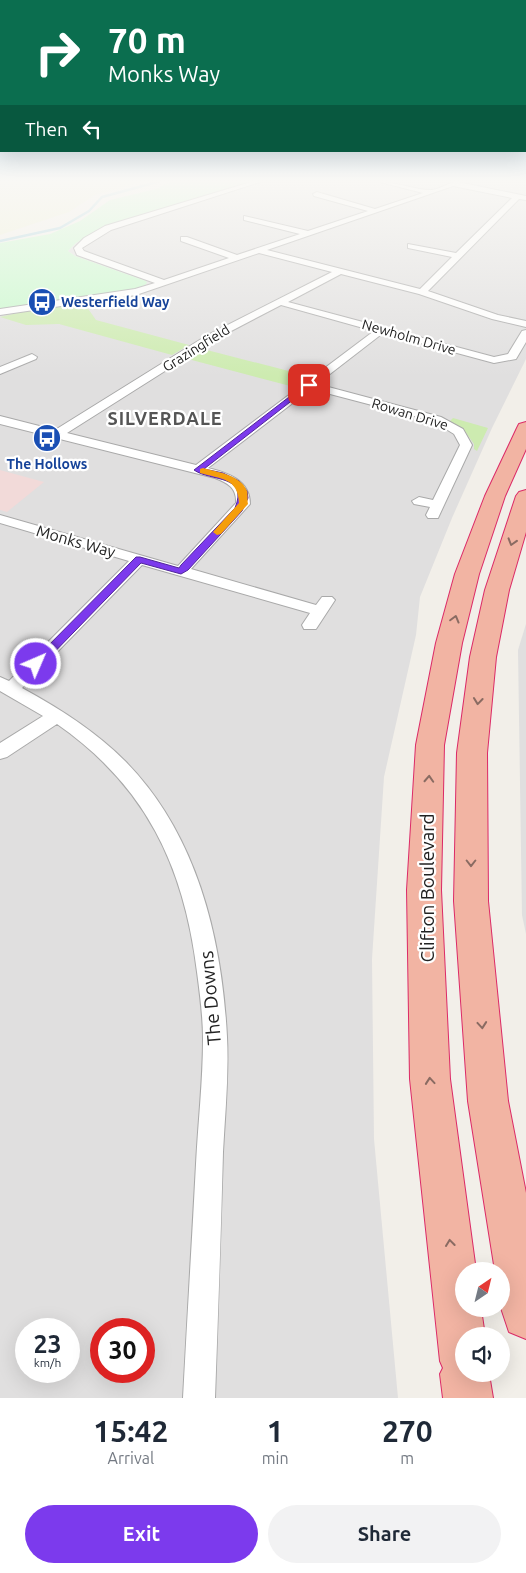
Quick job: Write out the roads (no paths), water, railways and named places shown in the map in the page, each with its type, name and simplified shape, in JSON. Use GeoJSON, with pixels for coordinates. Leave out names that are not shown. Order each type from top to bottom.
{"type":"FeatureCollection","features":[{"type":"Feature","properties":{"kind":"highway","name":"Clifton Boulevard"},"geometry":{"type":"LineString","coordinates":[[460,1327],[430,1079],[424,890],[430,745],[448,643],[467,574],[495,496],[526,428]]}},
{"type":"Feature","properties":{"kind":"highway"},"geometry":{"type":"LineString","coordinates":[[526,496],[497,590],[483,657],[472,753],[471,902],[488,1101],[526,1315]]}},
{"type":"Feature","properties":{"kind":"highway"},"geometry":{"type":"LineString","coordinates":[[466,1382],[468,1398]]}},
{"type":"Feature","properties":{"kind":"street"},"geometry":{"type":"LineString","coordinates":[[79,247],[80,253],[165,283]]}},
{"type":"Feature","properties":{"kind":"street"},"geometry":{"type":"LineString","coordinates":[[204,247],[237,258]]}},
{"type":"Feature","properties":{"kind":"street"},"geometry":{"type":"LineString","coordinates":[[0,312],[50,303],[122,295],[165,283],[271,247]]}},
{"type":"Feature","properties":{"kind":"street"},"geometry":{"type":"LineString","coordinates":[[417,247],[457,256]]}},
{"type":"Feature","properties":{"kind":"street"},"geometry":{"type":"LineString","coordinates":[[422,292],[467,247]]}},
{"type":"Feature","properties":{"kind":"street"},"geometry":{"type":"LineString","coordinates":[[260,251],[446,298],[495,317],[526,324]]}},
{"type":"Feature","properties":{"kind":"street","name":"Grazingfield"},"geometry":{"type":"LineString","coordinates":[[57,434],[210,338],[341,271]]}},
{"type":"Feature","properties":{"kind":"street","name":"Newholm Drive"},"geometry":{"type":"LineString","coordinates":[[279,302],[494,360],[512,357],[526,333]]}},
{"type":"Feature","properties":{"kind":"street"},"geometry":{"type":"LineString","coordinates":[[198,470],[382,329]]}},
{"type":"Feature","properties":{"kind":"street"},"geometry":{"type":"LineString","coordinates":[[0,371],[31,356]]}},
{"type":"Feature","properties":{"kind":"street","name":"Rowan Drive"},"geometry":{"type":"LineString","coordinates":[[309,385],[436,420],[460,432],[466,445],[436,510],[419,501]]}},
{"type":"Feature","properties":{"kind":"street"},"geometry":{"type":"LineString","coordinates":[[0,420],[220,475],[236,483],[243,491],[243,504],[181,571]]}},
{"type":"Feature","properties":{"kind":"street","name":"Monks Way"},"geometry":{"type":"LineString","coordinates":[[0,519],[181,571],[323,606],[310,625]]}},
{"type":"Feature","properties":{"kind":"street"},"geometry":{"type":"LineString","coordinates":[[6,686],[140,559]]}},
{"type":"Feature","properties":{"kind":"street","name":"The Downs"},"geometry":{"type":"LineString","coordinates":[[6,686],[84,734],[131,779],[153,808],[178,854],[200,914],[212,993],[216,1039],[199,1398]]}},
{"type":"Feature","properties":{"kind":"street"},"geometry":{"type":"LineString","coordinates":[[0,752],[56,716]]}},
{"type":"Feature","properties":{"kind":"place","name":"Westerfield Way"},"geometry":{"type":"Point","coordinates":[42,302]}},
{"type":"Feature","properties":{"kind":"place","name":"The Hollows"},"geometry":{"type":"Point","coordinates":[47,438]}},
{"type":"Feature","properties":{"kind":"district","name":"SILVERDALE"},"geometry":{"type":"Point","coordinates":[165,419]}}]}
